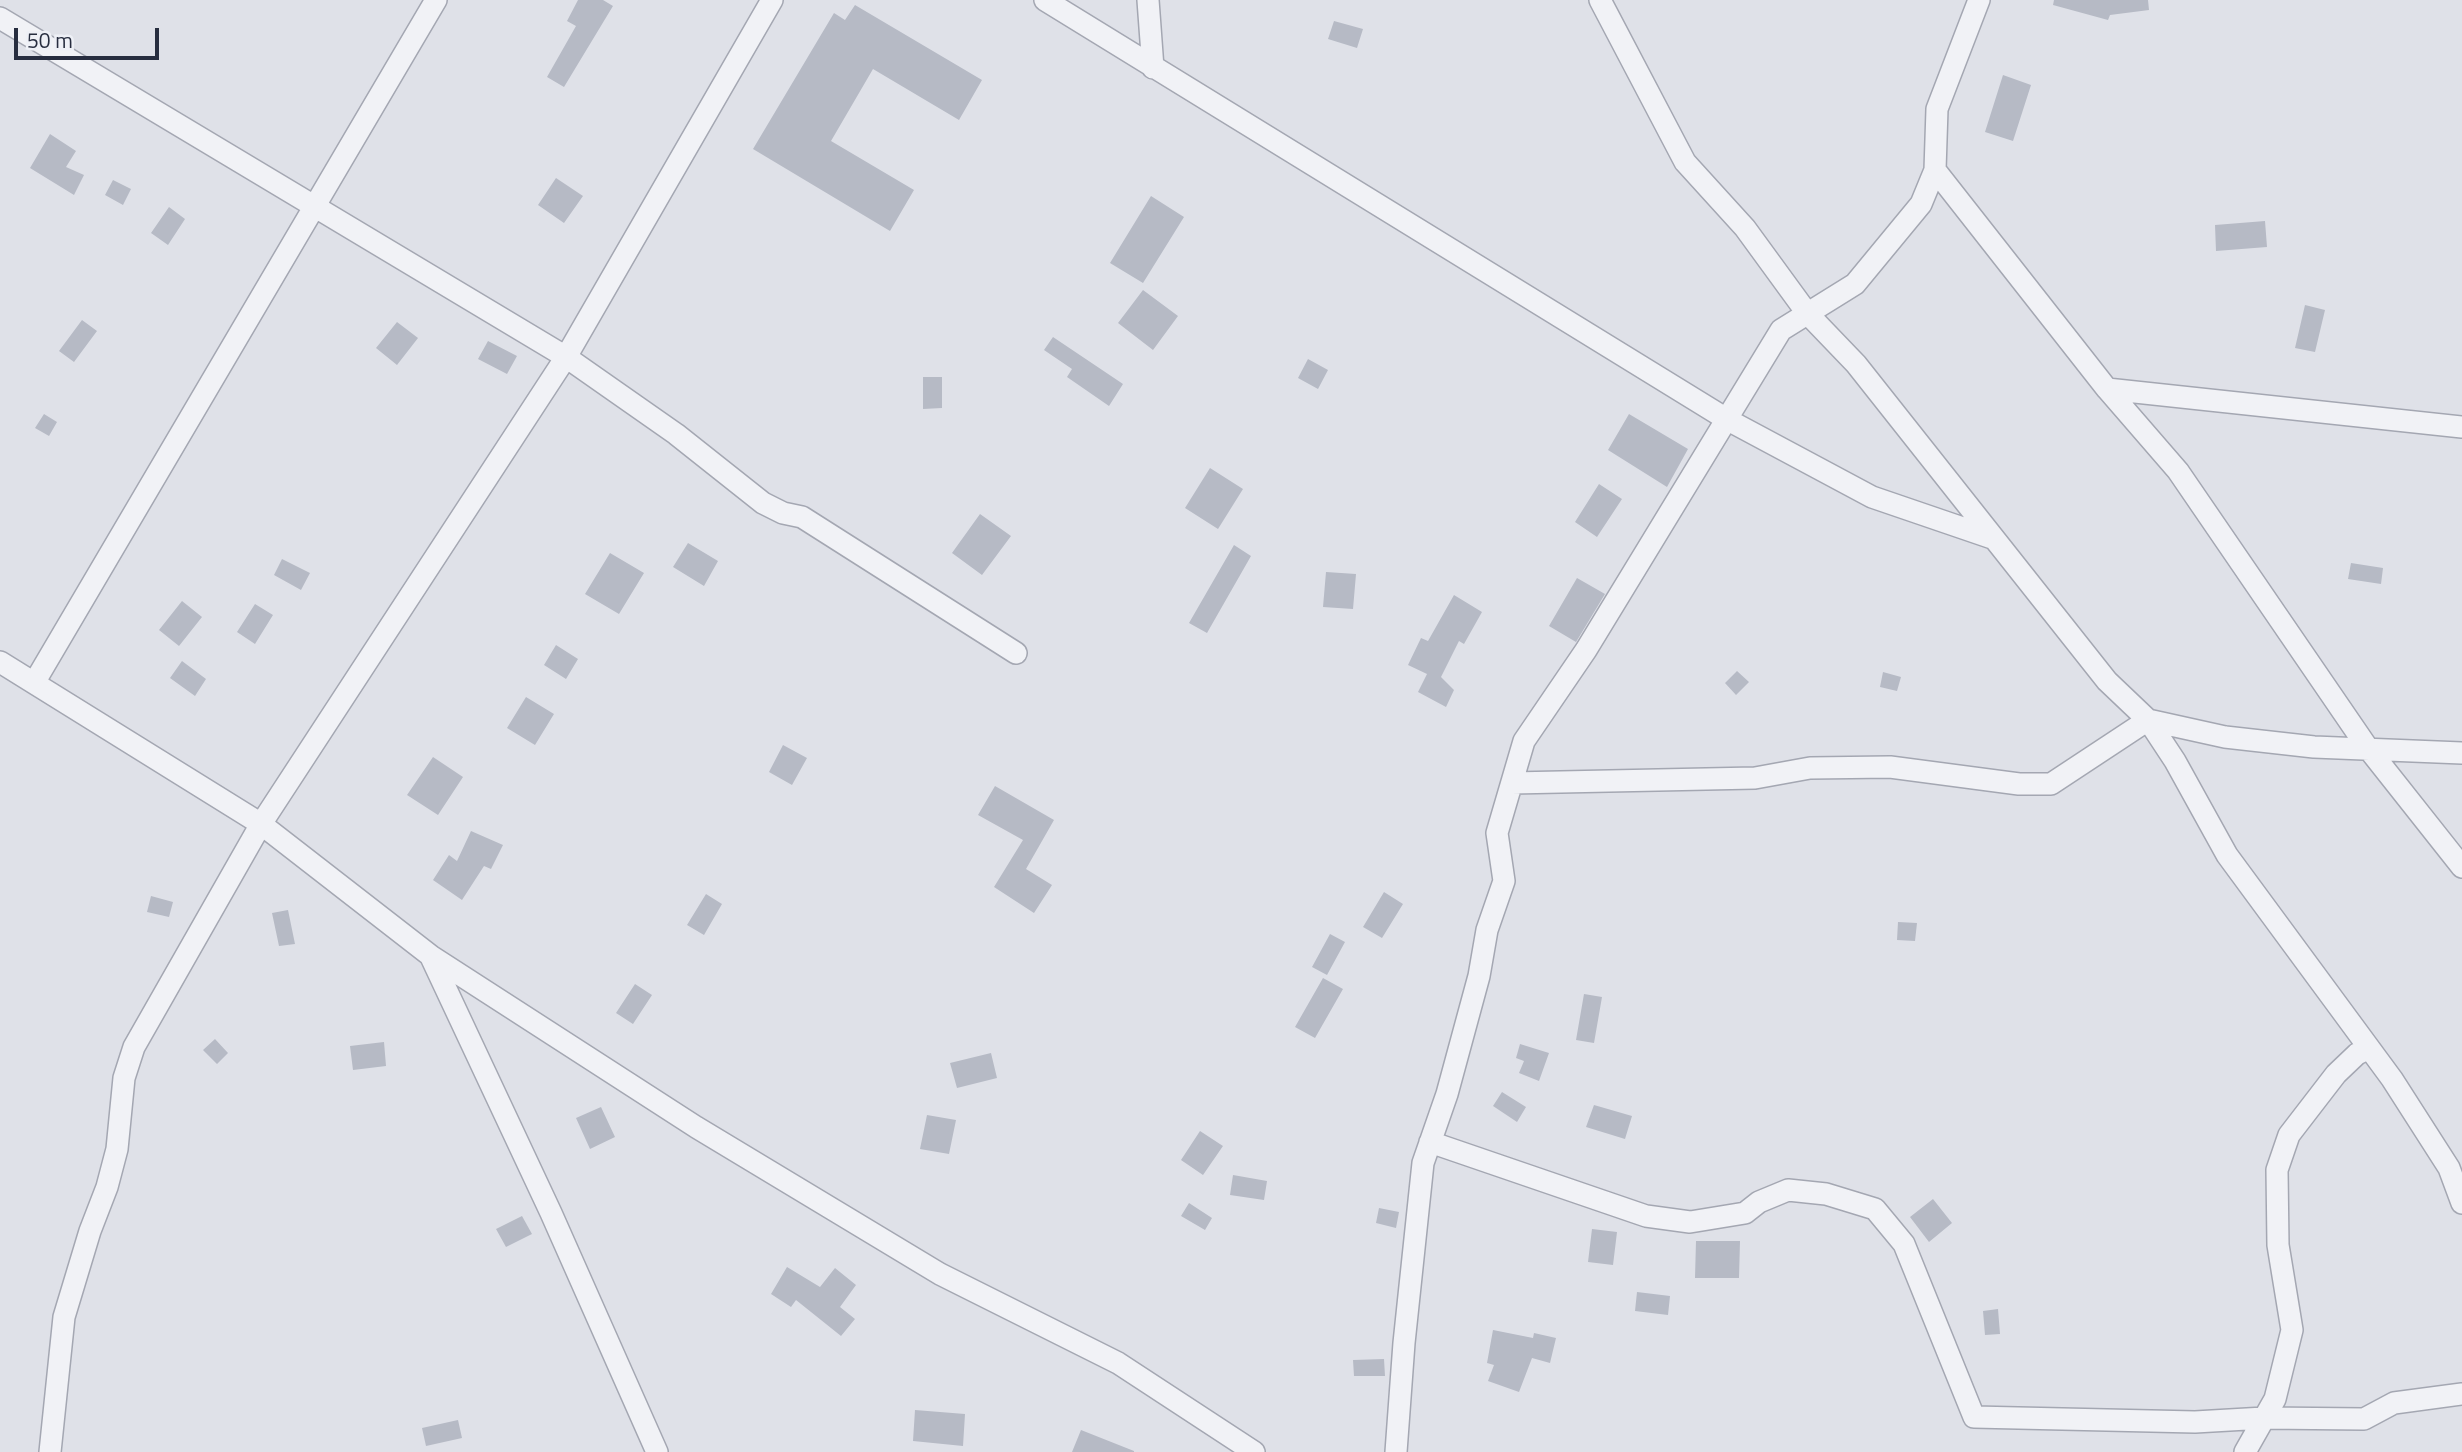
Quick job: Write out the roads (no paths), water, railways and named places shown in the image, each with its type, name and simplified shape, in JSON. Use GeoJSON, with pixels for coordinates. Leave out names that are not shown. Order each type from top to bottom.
{"type":"FeatureCollection","features":[{"type":"Feature","properties":{"kind":"street"},"geometry":{"type":"LineString","coordinates":[[34,683],[436,0]]}},
{"type":"Feature","properties":{"kind":"street"},"geometry":{"type":"LineString","coordinates":[[50,1452],[64,1317],[117,1149],[124,1078],[131,1057],[155,1008],[261,824],[566,357],[772,0]]}},
{"type":"Feature","properties":{"kind":"street"},"geometry":{"type":"LineString","coordinates":[[1148,0],[1153,68]]}},
{"type":"Feature","properties":{"kind":"street"},"geometry":{"type":"LineString","coordinates":[[1600,0],[1679,152],[1701,181],[1745,228],[1807,313],[1856,364],[2107,681],[2148,720],[2175,761],[2227,855],[2368,1048],[2449,1168],[2462,1203]]}},
{"type":"Feature","properties":{"kind":"street"},"geometry":{"type":"LineString","coordinates":[[1396,1452],[1423,1163],[1447,1094],[1473,1001],[1487,930],[1504,881],[1497,833],[1524,741],[1586,650],[1709,443],[1728,420],[1781,330],[1855,284],[1922,204],[1935,170],[1937,109],[1979,0]]}},
{"type":"Feature","properties":{"kind":"street"},"geometry":{"type":"LineString","coordinates":[[1062,4],[1153,68],[1728,420],[1872,497],[1992,538]]}},
{"type":"Feature","properties":{"kind":"street"},"geometry":{"type":"LineString","coordinates":[[0,18],[566,357],[676,434],[764,503],[783,513],[802,517],[1016,653]]}},
{"type":"Feature","properties":{"kind":"street"},"geometry":{"type":"LineString","coordinates":[[1935,170],[2107,389],[2178,471],[2367,747],[2462,867]]}},
{"type":"Feature","properties":{"kind":"street"},"geometry":{"type":"LineString","coordinates":[[2107,389],[2462,426]]}},
{"type":"Feature","properties":{"kind":"street"},"geometry":{"type":"LineString","coordinates":[[0,662],[261,824],[431,956],[754,1162],[940,1274],[1118,1363],[1254,1452]]}},
{"type":"Feature","properties":{"kind":"street"},"geometry":{"type":"LineString","coordinates":[[1512,783],[1755,778],[1810,768],[1890,767],[2019,785],[2051,784],[2148,720],[2225,737],[2314,747],[2367,747],[2462,753]]}},
{"type":"Feature","properties":{"kind":"street"},"geometry":{"type":"LineString","coordinates":[[431,956],[551,1213],[657,1452]]}},
{"type":"Feature","properties":{"kind":"street"},"geometry":{"type":"LineString","coordinates":[[2245,1452],[2275,1399],[2292,1330],[2278,1245],[2277,1170],[2289,1135],[2336,1074],[2357,1054],[2368,1048]]}},
{"type":"Feature","properties":{"kind":"street"},"geometry":{"type":"LineString","coordinates":[[1430,1142],[1646,1216],[1690,1222],[1745,1213],[1759,1202],[1788,1190],[1826,1194],[1875,1209],[1904,1244],[1974,1416],[2194,1422],[2264,1418],[2364,1419],[2394,1402],[2462,1394]]}}]}
